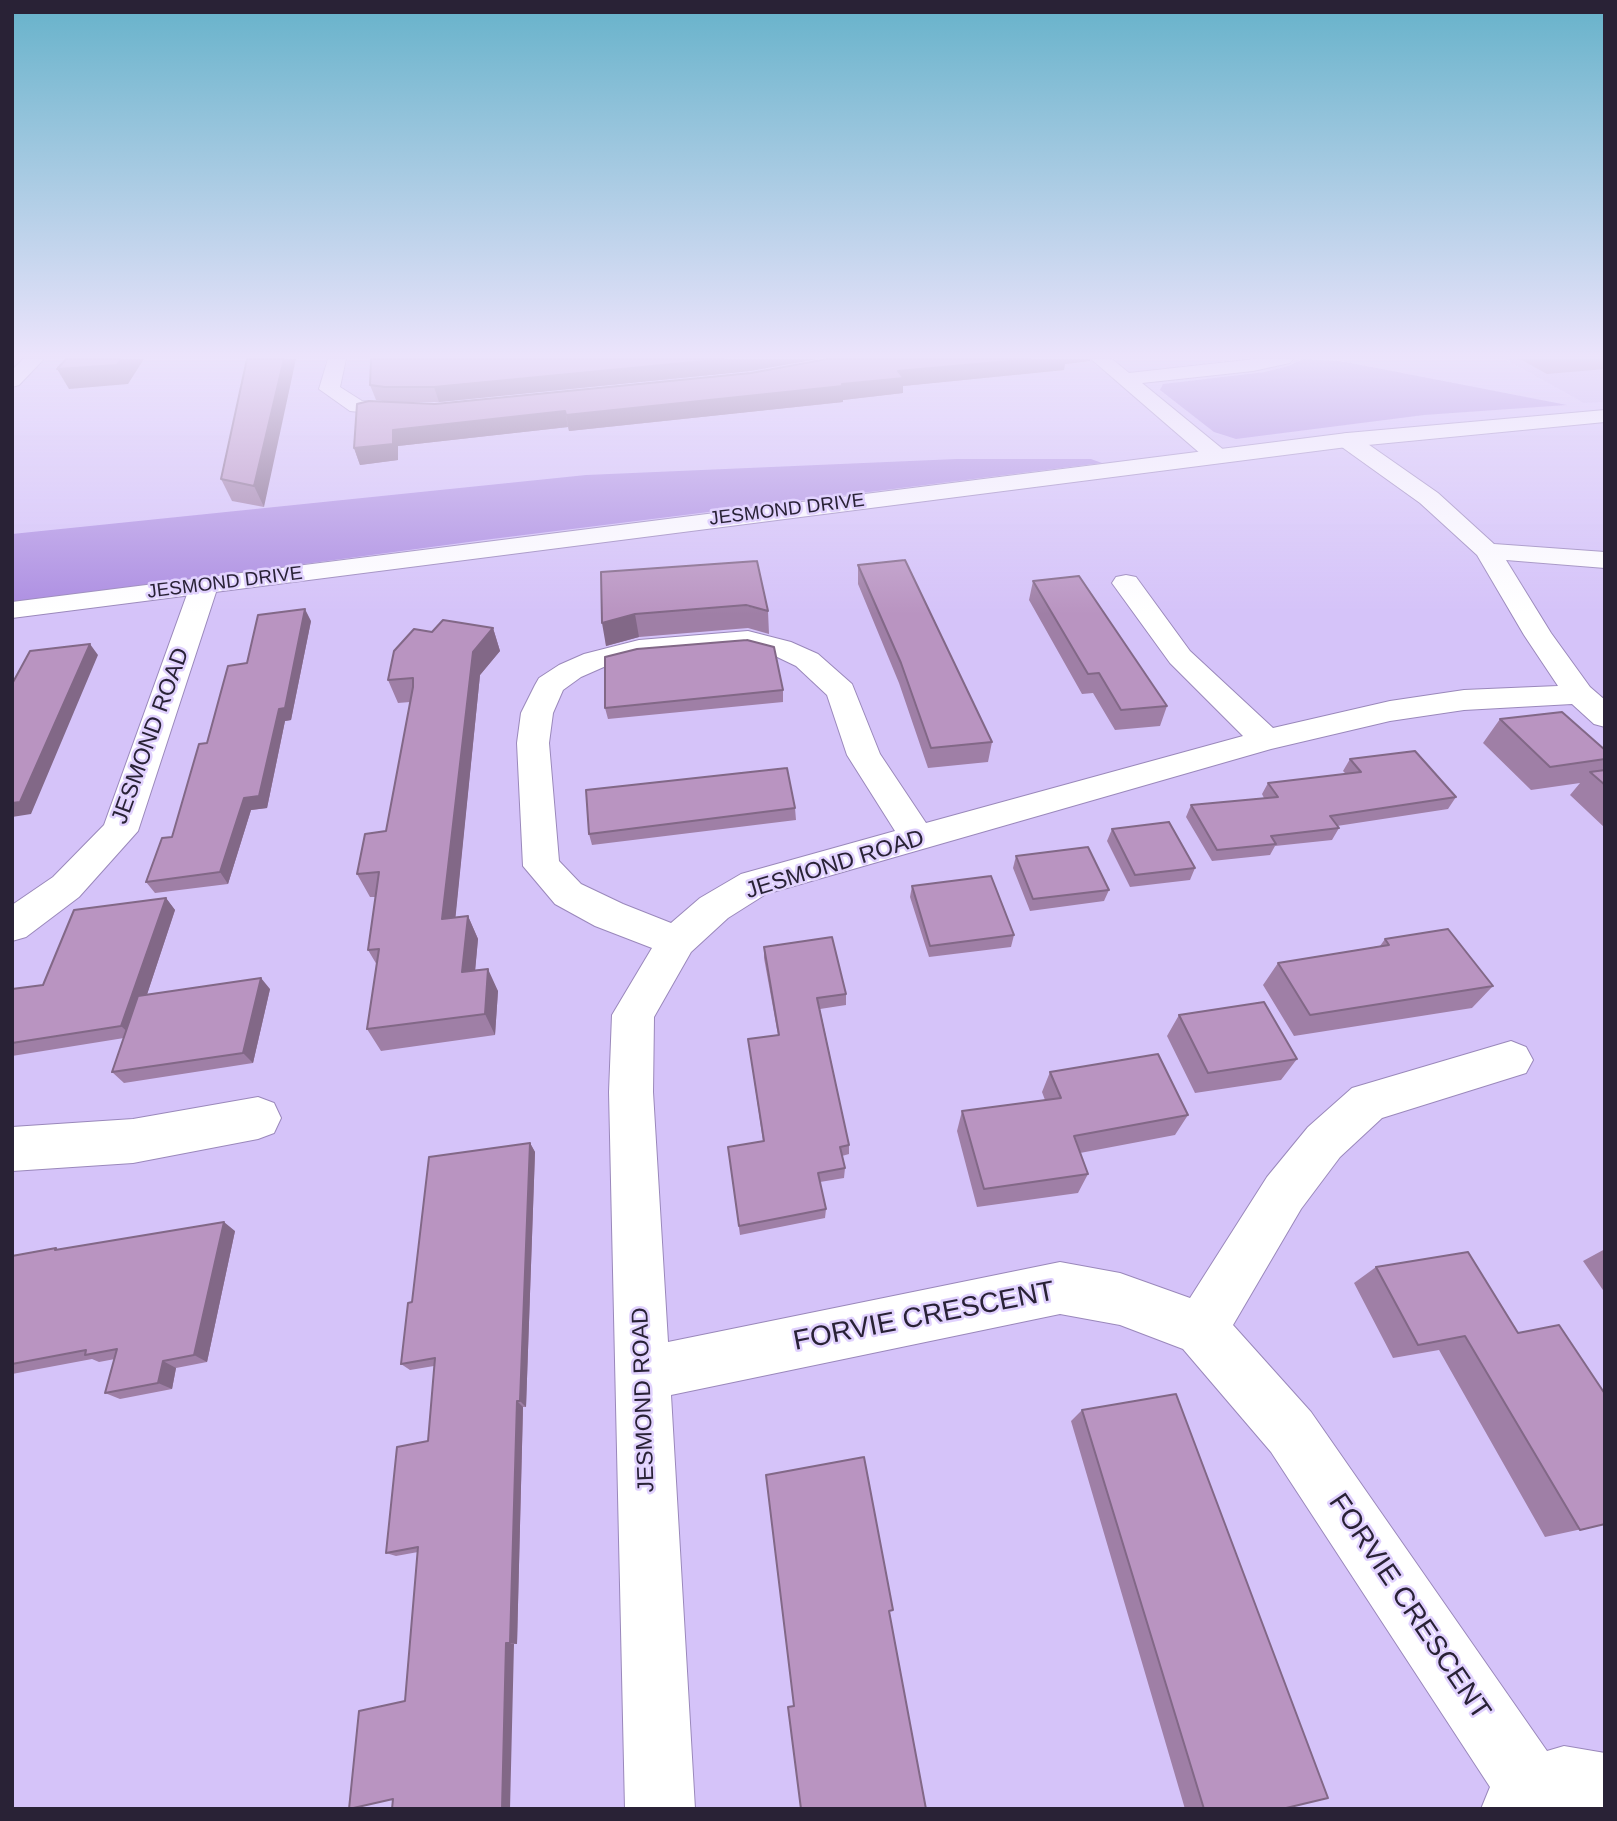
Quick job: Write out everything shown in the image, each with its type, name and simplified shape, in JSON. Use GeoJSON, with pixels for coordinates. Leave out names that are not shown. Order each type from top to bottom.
{"type":"FeatureCollection","features":[{"type":"Feature","properties":{"kind":"street"},"geometry":{"type":"LineString","coordinates":[[1203,444],[1217,456]]}},
{"type":"Feature","properties":{"kind":"street","name":"JESMOND DRIVE"},"geometry":{"type":"LineString","coordinates":[[12,610],[1315,444]]}},
{"type":"Feature","properties":{"kind":"street"},"geometry":{"type":"LineString","coordinates":[[1353,444],[1429,498],[1487,551],[1538,635],[1592,705]]}},
{"type":"Feature","properties":{"kind":"street"},"geometry":{"type":"LineString","coordinates":[[1487,551],[1605,560]]}},
{"type":"Feature","properties":{"kind":"street"},"geometry":{"type":"LineString","coordinates":[[1126,583],[1180,657],[1266,740]]}},
{"type":"Feature","properties":{"kind":"street","name":"JESMOND ROAD"},"geometry":{"type":"LineString","coordinates":[[12,926],[66,887],[120,831],[204,586]]}},
{"type":"Feature","properties":{"kind":"street"},"geometry":{"type":"LineString","coordinates":[[677,941],[609,915],[568,894],[541,866],[533,743],[537,713],[550,685],[570,671],[595,660],[639,649],[748,640],[781,648],[807,660],[841,691],[864,755],[918,839]]}},
{"type":"Feature","properties":{"kind":"street","name":"JESMOND ROAD"},"geometry":{"type":"LineString","coordinates":[[660,1809],[631,1093],[633,1015],[677,941],[715,908],[754,884],[1266,740],[1390,711],[1464,700],[1592,705]]}},
{"type":"Feature","properties":{"kind":"street"},"geometry":{"type":"LineString","coordinates":[[1201,1329],[1284,1193],[1324,1142],[1368,1102],[1511,1060]]}},
{"type":"Feature","properties":{"kind":"street"},"geometry":{"type":"LineString","coordinates":[[12,1149],[133,1141],[258,1118]]}},
{"type":"Feature","properties":{"kind":"street","name":"FORVIE CRESCENT"},"geometry":{"type":"LineString","coordinates":[[643,1374],[1060,1288],[1121,1299],[1201,1329],[1291,1432],[1524,1800],[1564,1780],[1605,1788]]}},
{"type":"Feature","properties":{"kind":"shaded area"},"geometry":{"type":"Polygon","coordinates":[[[956,459],[1091,459],[1102,463],[484,540],[12,603],[12,534],[586,475],[956,459]]]}},
{"type":"Feature","properties":{"kind":"building"},"geometry":{"type":"Polygon","coordinates":[[[229,444],[264,444],[254,486],[221,479],[229,444]]]}},
{"type":"Feature","properties":{"kind":"building"},"geometry":{"type":"Polygon","coordinates":[[[354,444],[393,444],[393,444],[354,448],[354,444]]]}},
{"type":"Feature","properties":{"kind":"building"},"geometry":{"type":"Polygon","coordinates":[[[905,560],[992,742],[931,748],[901,663],[858,565],[905,560]]]}},
{"type":"Feature","properties":{"kind":"building"},"geometry":{"type":"Polygon","coordinates":[[[757,561],[768,611],[746,605],[635,614],[602,623],[601,572],[757,561]]]}},
{"type":"Feature","properties":{"kind":"building"},"geometry":{"type":"Polygon","coordinates":[[[1079,576],[1167,706],[1121,710],[1099,673],[1088,674],[1033,581],[1079,576]]]}},
{"type":"Feature","properties":{"kind":"building"},"geometry":{"type":"Polygon","coordinates":[[[305,609],[285,708],[279,709],[259,796],[244,798],[220,872],[146,882],[162,838],[172,837],[199,744],[207,743],[228,666],[247,663],[258,615],[305,609]]]}},
{"type":"Feature","properties":{"kind":"building"},"geometry":{"type":"Polygon","coordinates":[[[443,620],[493,628],[473,652],[442,919],[468,916],[462,972],[488,969],[485,1014],[367,1029],[379,949],[368,950],[379,872],[357,874],[365,834],[386,831],[413,687],[413,678],[388,680],[394,651],[414,629],[432,632],[443,620]]]}},
{"type":"Feature","properties":{"kind":"building"},"geometry":{"type":"Polygon","coordinates":[[[747,640],[774,647],[783,690],[605,708],[605,657],[637,649],[747,640]]]}},
{"type":"Feature","properties":{"kind":"building"},"geometry":{"type":"Polygon","coordinates":[[[90,644],[20,802],[12,803],[12,684],[30,651],[90,644]]]}},
{"type":"Feature","properties":{"kind":"building"},"geometry":{"type":"Polygon","coordinates":[[[1562,712],[1605,750],[1605,759],[1550,767],[1500,719],[1562,712]]]}},
{"type":"Feature","properties":{"kind":"building"},"geometry":{"type":"Polygon","coordinates":[[[1415,751],[1456,797],[1330,816],[1339,828],[1271,836],[1276,844],[1217,850],[1191,805],[1278,797],[1268,783],[1361,772],[1350,759],[1415,751]]]}},
{"type":"Feature","properties":{"kind":"building"},"geometry":{"type":"Polygon","coordinates":[[[787,768],[795,808],[589,834],[586,790],[787,768]]]}},
{"type":"Feature","properties":{"kind":"building"},"geometry":{"type":"Polygon","coordinates":[[[1605,770],[1605,785],[1590,772],[1605,770]]]}},
{"type":"Feature","properties":{"kind":"building"},"geometry":{"type":"Polygon","coordinates":[[[1169,822],[1195,868],[1135,875],[1112,829],[1169,822]]]}},
{"type":"Feature","properties":{"kind":"building"},"geometry":{"type":"Polygon","coordinates":[[[1088,847],[1109,890],[1033,899],[1016,856],[1088,847]]]}},
{"type":"Feature","properties":{"kind":"building"},"geometry":{"type":"Polygon","coordinates":[[[991,876],[1014,935],[930,946],[912,886],[991,876]]]}},
{"type":"Feature","properties":{"kind":"building"},"geometry":{"type":"Polygon","coordinates":[[[166,898],[121,1026],[12,1043],[12,989],[43,985],[74,910],[166,898]]]}},
{"type":"Feature","properties":{"kind":"building"},"geometry":{"type":"Polygon","coordinates":[[[1448,929],[1493,986],[1310,1015],[1278,963],[1389,945],[1385,939],[1448,929]]]}},
{"type":"Feature","properties":{"kind":"building"},"geometry":{"type":"Polygon","coordinates":[[[832,937],[846,994],[817,998],[849,1145],[840,1147],[845,1168],[818,1173],[826,1209],[739,1226],[728,1147],[764,1141],[748,1039],[779,1035],[764,947],[832,937]]]}},
{"type":"Feature","properties":{"kind":"building"},"geometry":{"type":"Polygon","coordinates":[[[261,978],[243,1053],[112,1072],[138,996],[261,978]]]}},
{"type":"Feature","properties":{"kind":"building"},"geometry":{"type":"Polygon","coordinates":[[[1264,1002],[1297,1059],[1208,1073],[1179,1015],[1264,1002]]]}},
{"type":"Feature","properties":{"kind":"building"},"geometry":{"type":"Polygon","coordinates":[[[1158,1054],[1188,1115],[1074,1136],[1088,1174],[984,1189],[962,1111],[1061,1098],[1050,1072],[1158,1054]]]}},
{"type":"Feature","properties":{"kind":"building"},"geometry":{"type":"Polygon","coordinates":[[[530,1143],[520,1401],[517,1401],[510,1643],[506,1643],[502,1809],[392,1809],[393,1799],[349,1809],[359,1711],[405,1701],[418,1547],[386,1553],[397,1447],[428,1441],[435,1358],[401,1364],[408,1303],[412,1302],[429,1157],[530,1143]]]}},
{"type":"Feature","properties":{"kind":"building"},"geometry":{"type":"Polygon","coordinates":[[[224,1222],[194,1355],[163,1361],[158,1383],[105,1393],[117,1349],[85,1355],[86,1350],[12,1364],[12,1256],[224,1222]]]}},
{"type":"Feature","properties":{"kind":"building"},"geometry":{"type":"Polygon","coordinates":[[[1468,1252],[1518,1333],[1559,1325],[1605,1394],[1605,1524],[1580,1530],[1465,1336],[1418,1345],[1376,1267],[1468,1252]]]}},
{"type":"Feature","properties":{"kind":"building"},"geometry":{"type":"Polygon","coordinates":[[[1176,1394],[1328,1798],[1282,1809],[1204,1809],[1082,1410],[1176,1394]]]}},
{"type":"Feature","properties":{"kind":"building"},"geometry":{"type":"Polygon","coordinates":[[[864,1457],[926,1809],[801,1809],[788,1707],[794,1706],[766,1475],[864,1457]]]}}]}
